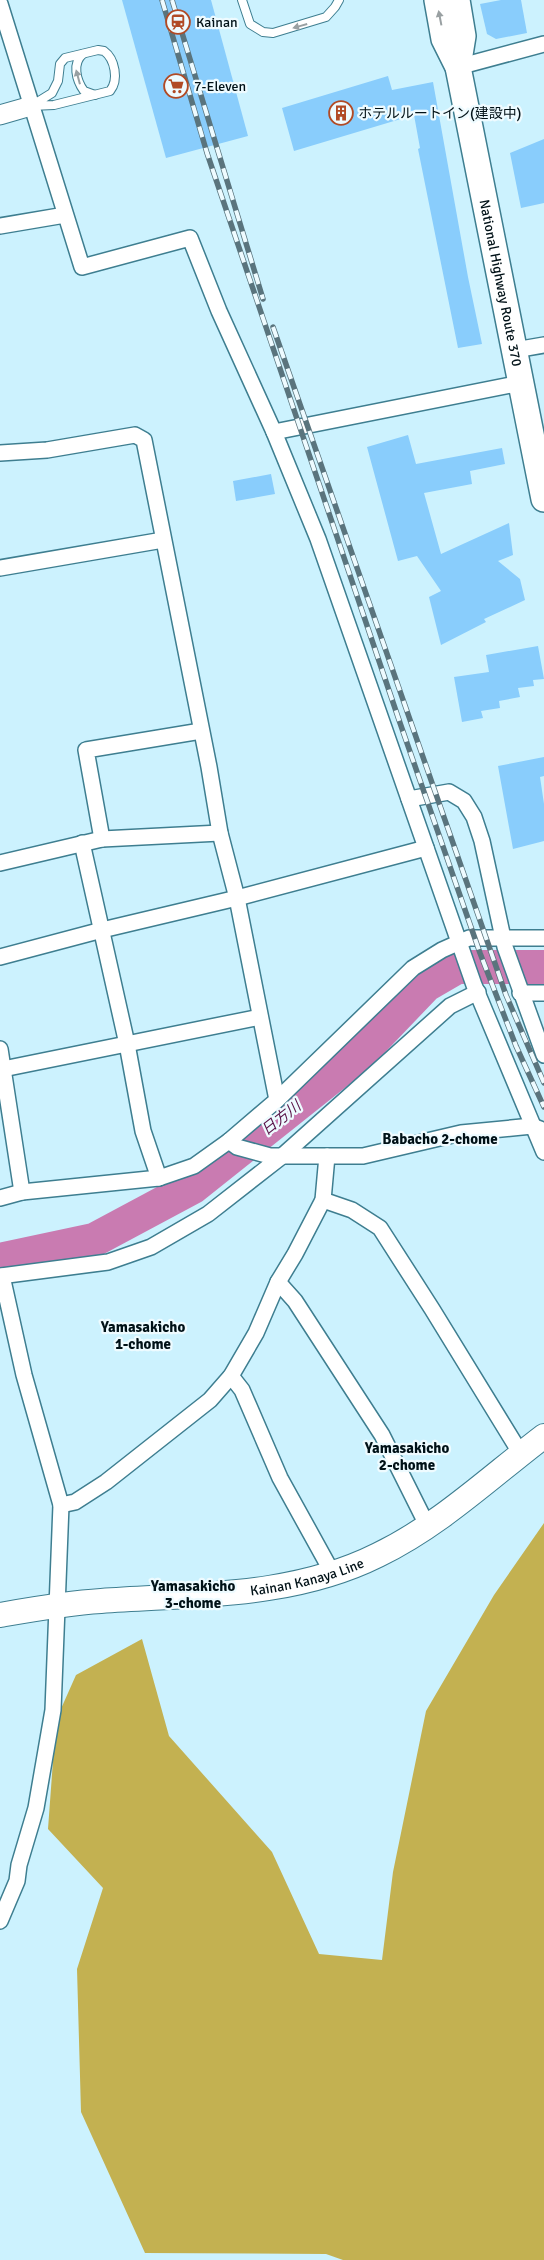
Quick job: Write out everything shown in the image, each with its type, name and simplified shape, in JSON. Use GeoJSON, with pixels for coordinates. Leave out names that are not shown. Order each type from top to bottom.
{"type":"FeatureCollection","features":[{"type":"Feature","properties":{"kind":"highway","name":"National Highway Route 370"},"geometry":{"type":"LineString","coordinates":[[437,0],[444,39],[458,67],[521,383],[536,414],[544,499]]}},
{"type":"Feature","properties":{"kind":"highway","name":"National Highway Route 370"},"geometry":{"type":"LineString","coordinates":[[457,0],[463,36],[458,67]]}},
{"type":"Feature","properties":{"kind":"main road","name":"Kainan Kanaya Line"},"geometry":{"type":"LineString","coordinates":[[0,1615],[57,1605],[241,1592],[285,1586],[333,1574],[378,1555],[428,1527],[544,1436]]}},
{"type":"Feature","properties":{"kind":"street"},"geometry":{"type":"LineString","coordinates":[[0,4],[82,267],[190,238],[219,311],[274,432],[318,540],[476,989],[538,1128],[544,1152]]}},
{"type":"Feature","properties":{"kind":"street"},"geometry":{"type":"LineString","coordinates":[[458,67],[544,44]]}},
{"type":"Feature","properties":{"kind":"street"},"geometry":{"type":"LineString","coordinates":[[0,115],[31,106]]}},
{"type":"Feature","properties":{"kind":"street"},"geometry":{"type":"LineString","coordinates":[[0,226],[65,215]]}},
{"type":"Feature","properties":{"kind":"street"},"geometry":{"type":"LineString","coordinates":[[515,350],[544,345]]}},
{"type":"Feature","properties":{"kind":"street"},"geometry":{"type":"LineString","coordinates":[[274,432],[521,383]]}},
{"type":"Feature","properties":{"kind":"street"},"geometry":{"type":"LineString","coordinates":[[0,453],[47,450],[135,434],[144,440],[220,833],[237,898],[277,1100]]}},
{"type":"Feature","properties":{"kind":"street"},"geometry":{"type":"LineString","coordinates":[[0,568],[163,540]]}},
{"type":"Feature","properties":{"kind":"street"},"geometry":{"type":"LineString","coordinates":[[102,839],[86,750],[201,731]]}},
{"type":"Feature","properties":{"kind":"street"},"geometry":{"type":"LineString","coordinates":[[408,799],[449,792],[464,801],[474,817],[482,840],[504,942],[544,1055]]}},
{"type":"Feature","properties":{"kind":"street"},"geometry":{"type":"LineString","coordinates":[[0,864],[102,839],[220,833]]}},
{"type":"Feature","properties":{"kind":"street"},"geometry":{"type":"LineString","coordinates":[[82,844],[127,1044],[143,1131],[159,1178]]}},
{"type":"Feature","properties":{"kind":"street"},"geometry":{"type":"LineString","coordinates":[[0,957],[102,930],[237,898],[426,848]]}},
{"type":"Feature","properties":{"kind":"street"},"geometry":{"type":"LineString","coordinates":[[0,1198],[22,1192],[159,1178],[194,1166],[233,1144],[413,968],[461,947],[469,938],[504,942],[544,938]]}},
{"type":"Feature","properties":{"kind":"street"},"geometry":{"type":"LineString","coordinates":[[518,986],[544,993]]}},
{"type":"Feature","properties":{"kind":"street"},"geometry":{"type":"LineString","coordinates":[[0,1921],[17,1881],[19,1865],[36,1808],[53,1710],[61,1506],[24,1374],[1,1276],[108,1262],[151,1246],[208,1214],[450,1006],[476,989]]}},
{"type":"Feature","properties":{"kind":"street"},"geometry":{"type":"LineString","coordinates":[[2,1069],[260,1017]]}},
{"type":"Feature","properties":{"kind":"street"},"geometry":{"type":"LineString","coordinates":[[0,1049],[22,1192]]}},
{"type":"Feature","properties":{"kind":"street"},"geometry":{"type":"LineString","coordinates":[[233,1144],[275,1157],[364,1156],[461,1133],[538,1128]]}},
{"type":"Feature","properties":{"kind":"street"},"geometry":{"type":"LineString","coordinates":[[61,1506],[75,1502],[162,1439],[210,1400],[230,1376],[256,1333],[278,1282],[295,1254],[322,1200],[327,1156]]}},
{"type":"Feature","properties":{"kind":"street"},"geometry":{"type":"LineString","coordinates":[[322,1200],[352,1210],[380,1228],[432,1308],[520,1454]]}},
{"type":"Feature","properties":{"kind":"street"},"geometry":{"type":"LineString","coordinates":[[278,1282],[295,1301],[382,1435],[428,1527]]}},
{"type":"Feature","properties":{"kind":"street"},"geometry":{"type":"LineString","coordinates":[[230,1376],[242,1390],[280,1478],[333,1574]]}},
{"type":"Feature","properties":{"kind":"lane"},"geometry":{"type":"LineString","coordinates":[[242,0],[250,24],[264,32],[273,33],[326,17],[339,0]]}},
{"type":"Feature","properties":{"kind":"lane"},"geometry":{"type":"LineString","coordinates":[[104,51],[112,59],[115,78],[114,87],[110,91],[54,104],[31,106],[52,93],[58,81],[60,64],[65,58],[85,52],[104,51]]}},
{"type":"Feature","properties":{"kind":"lane"},"geometry":{"type":"LineString","coordinates":[[85,52],[77,62],[76,73],[84,91],[97,95]]}},
{"type":"Feature","properties":{"kind":"shaded area"},"geometry":{"type":"Polygon","coordinates":[[[544,1523],[544,2260],[343,2260],[326,2254],[145,2253],[81,2112],[77,1969],[103,1888],[48,1829],[56,1720],[76,1675],[142,1639],[169,1736],[272,1852],[319,1954],[382,1960],[393,1872],[426,1711],[494,1595],[544,1523]]]}},
{"type":"Feature","properties":{"kind":"building"},"geometry":{"type":"Polygon","coordinates":[[[122,0],[211,0],[248,136],[166,158],[122,0]]]}},
{"type":"Feature","properties":{"kind":"building"},"geometry":{"type":"Polygon","coordinates":[[[501,0],[521,0],[527,33],[496,39],[487,34],[480,4],[501,0]]]}},
{"type":"Feature","properties":{"kind":"building"},"geometry":{"type":"Polygon","coordinates":[[[388,76],[392,90],[433,82],[482,344],[458,348],[418,149],[420,148],[414,115],[294,151],[282,108],[388,76]]]}},
{"type":"Feature","properties":{"kind":"building"},"geometry":{"type":"Polygon","coordinates":[[[544,139],[544,203],[521,208],[510,153],[544,139]]]}},
{"type":"Feature","properties":{"kind":"building"},"geometry":{"type":"Polygon","coordinates":[[[408,435],[416,464],[502,448],[505,464],[470,471],[472,484],[424,493],[441,554],[509,523],[513,555],[498,561],[520,579],[525,600],[484,619],[486,622],[441,645],[429,597],[441,591],[417,556],[398,561],[367,447],[408,435]]]}},
{"type":"Feature","properties":{"kind":"building"},"geometry":{"type":"Polygon","coordinates":[[[271,474],[275,494],[236,501],[233,481],[271,474]]]}},
{"type":"Feature","properties":{"kind":"building"},"geometry":{"type":"Polygon","coordinates":[[[538,646],[544,679],[533,680],[534,686],[518,688],[520,697],[499,701],[500,708],[481,711],[483,718],[462,722],[454,677],[489,672],[486,655],[538,646]]]}},
{"type":"Feature","properties":{"kind":"building"},"geometry":{"type":"Polygon","coordinates":[[[544,757],[544,776],[540,777],[544,804],[544,841],[513,849],[498,766],[544,757]]]}},
{"type":"Feature","properties":{"kind":"waterway","name":"日方川"},"geometry":{"type":"LineString","coordinates":[[0,1260],[94,1240],[193,1187],[359,1055],[426,985],[457,967],[544,967]]}},
{"type":"Feature","properties":{"kind":"railway"},"geometry":{"type":"LineString","coordinates":[[162,0],[207,153],[399,720],[480,953],[516,1046],[544,1107]]}},
{"type":"Feature","properties":{"kind":"railway"},"geometry":{"type":"LineString","coordinates":[[172,0],[263,299]]}},
{"type":"Feature","properties":{"kind":"railway"},"geometry":{"type":"LineString","coordinates":[[273,327],[506,995],[544,1083]]}},
{"type":"Feature","properties":{"kind":"place","name":"Kainan"},"geometry":{"type":"Point","coordinates":[178,22]}},
{"type":"Feature","properties":{"kind":"place","name":"7-Eleven"},"geometry":{"type":"Point","coordinates":[176,86]}},
{"type":"Feature","properties":{"kind":"place","name":"ホテルルートイン(建設中)"},"geometry":{"type":"Point","coordinates":[341,113]}},
{"type":"Feature","properties":{"kind":"district","name":"Babacho 2-chome"},"geometry":{"type":"Point","coordinates":[440,1139]}},
{"type":"Feature","properties":{"kind":"district","name":"Yamasakicho 1-chome"},"geometry":{"type":"Point","coordinates":[143,1336]}},
{"type":"Feature","properties":{"kind":"district","name":"Yamasakicho 2-chome"},"geometry":{"type":"Point","coordinates":[407,1456]}},
{"type":"Feature","properties":{"kind":"district","name":"Yamasakicho 3-chome"},"geometry":{"type":"Point","coordinates":[193,1594]}}]}
